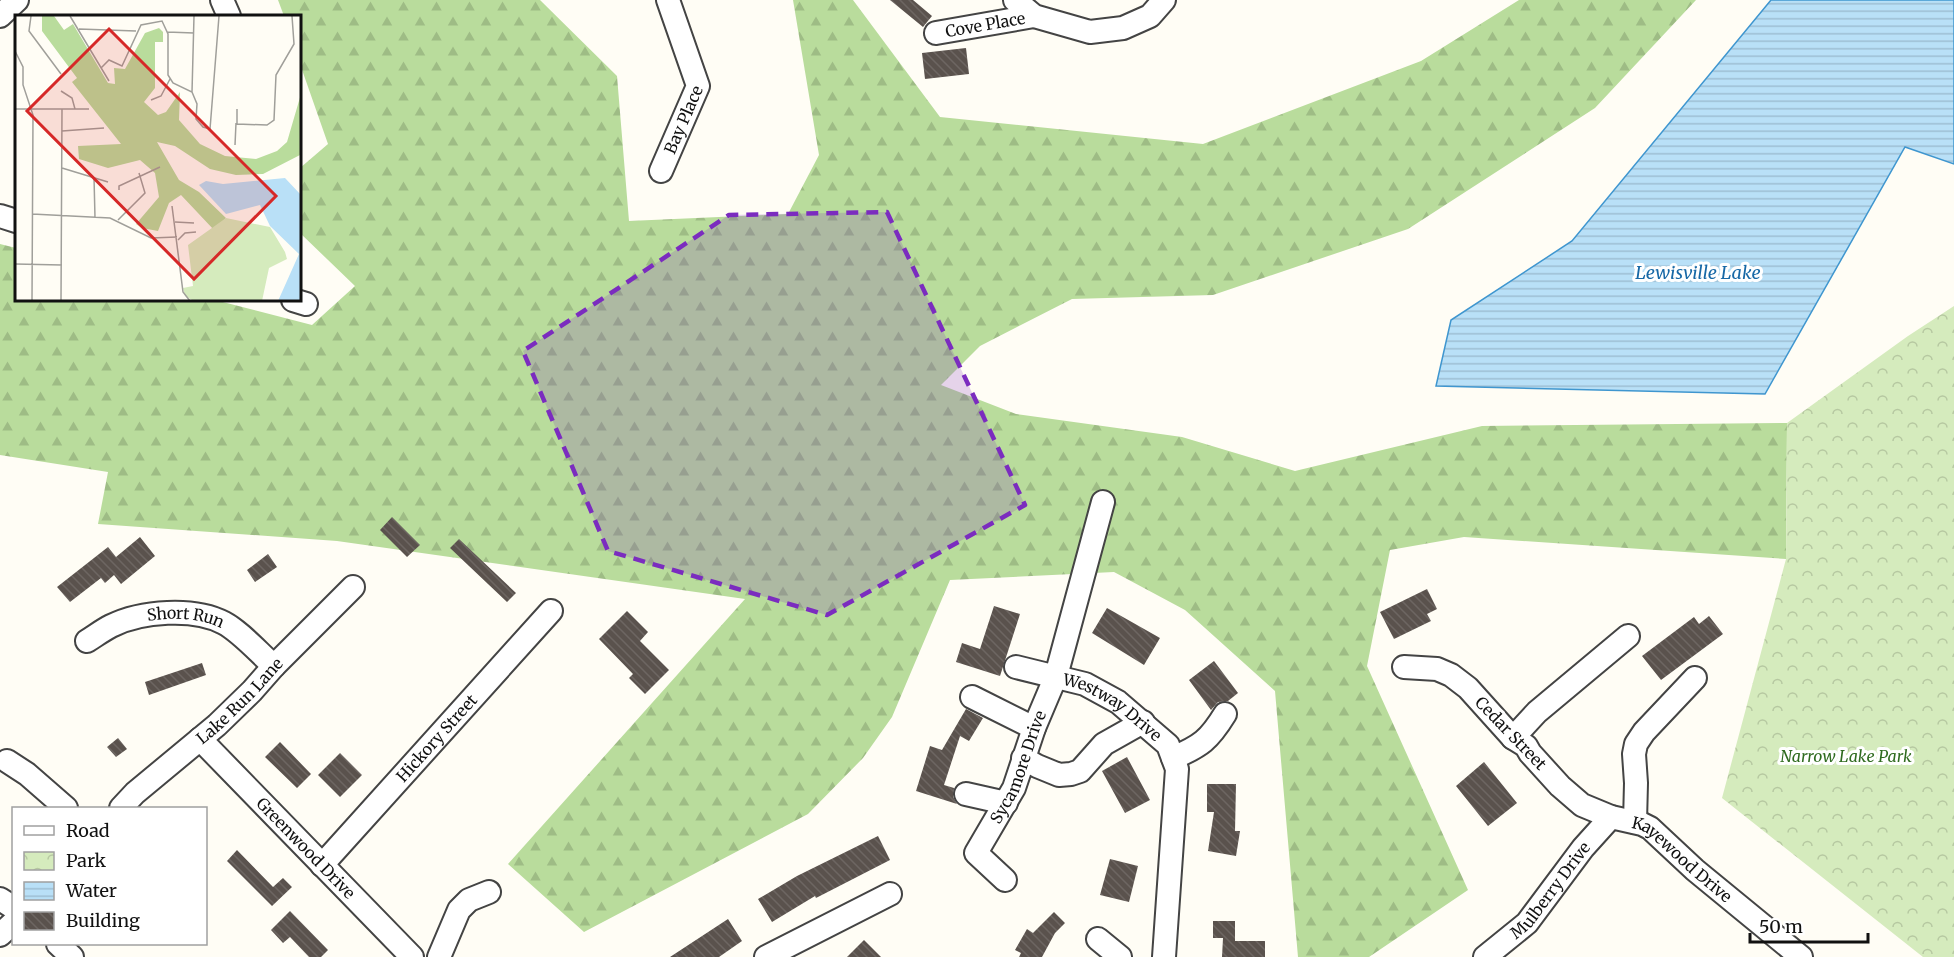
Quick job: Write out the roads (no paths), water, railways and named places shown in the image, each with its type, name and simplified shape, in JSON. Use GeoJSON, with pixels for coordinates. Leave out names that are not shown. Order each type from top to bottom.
{"type":"FeatureCollection","features":[{"type":"Feature","properties":{"kind":"street"},"geometry":{"type":"LineString","coordinates":[[0,16],[17,0]]}},
{"type":"Feature","properties":{"kind":"street"},"geometry":{"type":"LineString","coordinates":[[222,0],[229,15]]}},
{"type":"Feature","properties":{"kind":"street","name":"Bay Place"},"geometry":{"type":"LineString","coordinates":[[662,171],[698,86],[668,0]]}},
{"type":"Feature","properties":{"kind":"street"},"geometry":{"type":"LineString","coordinates":[[1015,0],[1034,16],[1090,33],[1123,28],[1150,16],[1164,0]]}},
{"type":"Feature","properties":{"kind":"street","name":"Cove Place"},"geometry":{"type":"LineString","coordinates":[[936,33],[1034,16]]}},
{"type":"Feature","properties":{"kind":"street"},"geometry":{"type":"LineString","coordinates":[[0,216],[15,221]]}},
{"type":"Feature","properties":{"kind":"street","name":"Westway Drive"},"geometry":{"type":"LineString","coordinates":[[1103,502],[1056,676],[1085,684],[1118,702],[1168,745],[1173,758],[1177,769],[1164,957]]}},
{"type":"Feature","properties":{"kind":"street","name":"Lake Run Lane"},"geometry":{"type":"LineString","coordinates":[[122,807],[135,793],[217,725],[352,587]]}},
{"type":"Feature","properties":{"kind":"street","name":"Hickory Street"},"geometry":{"type":"LineString","coordinates":[[322,865],[551,611]]}},
{"type":"Feature","properties":{"kind":"street","name":"Short Run"},"geometry":{"type":"LineString","coordinates":[[87,641],[112,625],[124,621],[150,614],[189,613],[226,624],[274,666]]}},
{"type":"Feature","properties":{"kind":"street"},"geometry":{"type":"LineString","coordinates":[[1513,738],[1537,712],[1628,636]]}},
{"type":"Feature","properties":{"kind":"street"},"geometry":{"type":"LineString","coordinates":[[1016,667],[1056,676]]}},
{"type":"Feature","properties":{"kind":"street","name":"Cedar Street"},"geometry":{"type":"LineString","coordinates":[[1404,667],[1437,669],[1451,675],[1468,688],[1513,738],[1526,746],[1560,786],[1582,805],[1611,817]]}},
{"type":"Feature","properties":{"kind":"street","name":"Sycamore Drive"},"geometry":{"type":"LineString","coordinates":[[1005,880],[976,853],[1014,788],[1023,758],[1056,676]]}},
{"type":"Feature","properties":{"kind":"street"},"geometry":{"type":"LineString","coordinates":[[1635,822],[1634,754],[1636,744],[1644,732],[1695,678]]}},
{"type":"Feature","properties":{"kind":"street"},"geometry":{"type":"LineString","coordinates":[[972,698],[1035,728]]}},
{"type":"Feature","properties":{"kind":"street"},"geometry":{"type":"LineString","coordinates":[[1173,758],[1191,750],[1212,735],[1225,714]]}},
{"type":"Feature","properties":{"kind":"street"},"geometry":{"type":"LineString","coordinates":[[1023,758],[1059,775],[1071,774],[1080,771],[1104,744],[1143,722]]}},
{"type":"Feature","properties":{"kind":"street","name":"Greenwood Drive"},"geometry":{"type":"LineString","coordinates":[[200,739],[412,957]]}},
{"type":"Feature","properties":{"kind":"street"},"geometry":{"type":"LineString","coordinates":[[7,761],[27,774],[65,807]]}},
{"type":"Feature","properties":{"kind":"street"},"geometry":{"type":"LineString","coordinates":[[966,794],[1006,802]]}},
{"type":"Feature","properties":{"kind":"street","name":"Kayewood Drive"},"geometry":{"type":"LineString","coordinates":[[1611,817],[1650,828],[1695,870],[1801,957]]}},
{"type":"Feature","properties":{"kind":"street","name":"Mulberry Drive"},"geometry":{"type":"LineString","coordinates":[[1485,957],[1527,923],[1583,848],[1611,817]]}},
{"type":"Feature","properties":{"kind":"street"},"geometry":{"type":"LineString","coordinates":[[439,957],[459,910],[469,900],[489,892]]}},
{"type":"Feature","properties":{"kind":"street"},"geometry":{"type":"LineString","coordinates":[[780,954],[890,894]]}},
{"type":"Feature","properties":{"kind":"street"},"geometry":{"type":"LineString","coordinates":[[0,935],[12,924]]}},
{"type":"Feature","properties":{"kind":"street"},"geometry":{"type":"LineString","coordinates":[[1098,939],[1120,957]]}},
{"type":"Feature","properties":{"kind":"street"},"geometry":{"type":"LineString","coordinates":[[59,945],[72,957]]}},
{"type":"Feature","properties":{"kind":"water","name":"Lewisville Lake"},"geometry":{"type":"Polygon","coordinates":[[[1771,0],[1954,0],[1954,164],[1905,147],[1765,394],[1436,386],[1451,320],[1572,241],[1771,0]]]}},
{"type":"Feature","properties":{"kind":"park label","name":"Narrow Lake Park"},"geometry":{"type":"Point","coordinates":[1846,756]}}]}
